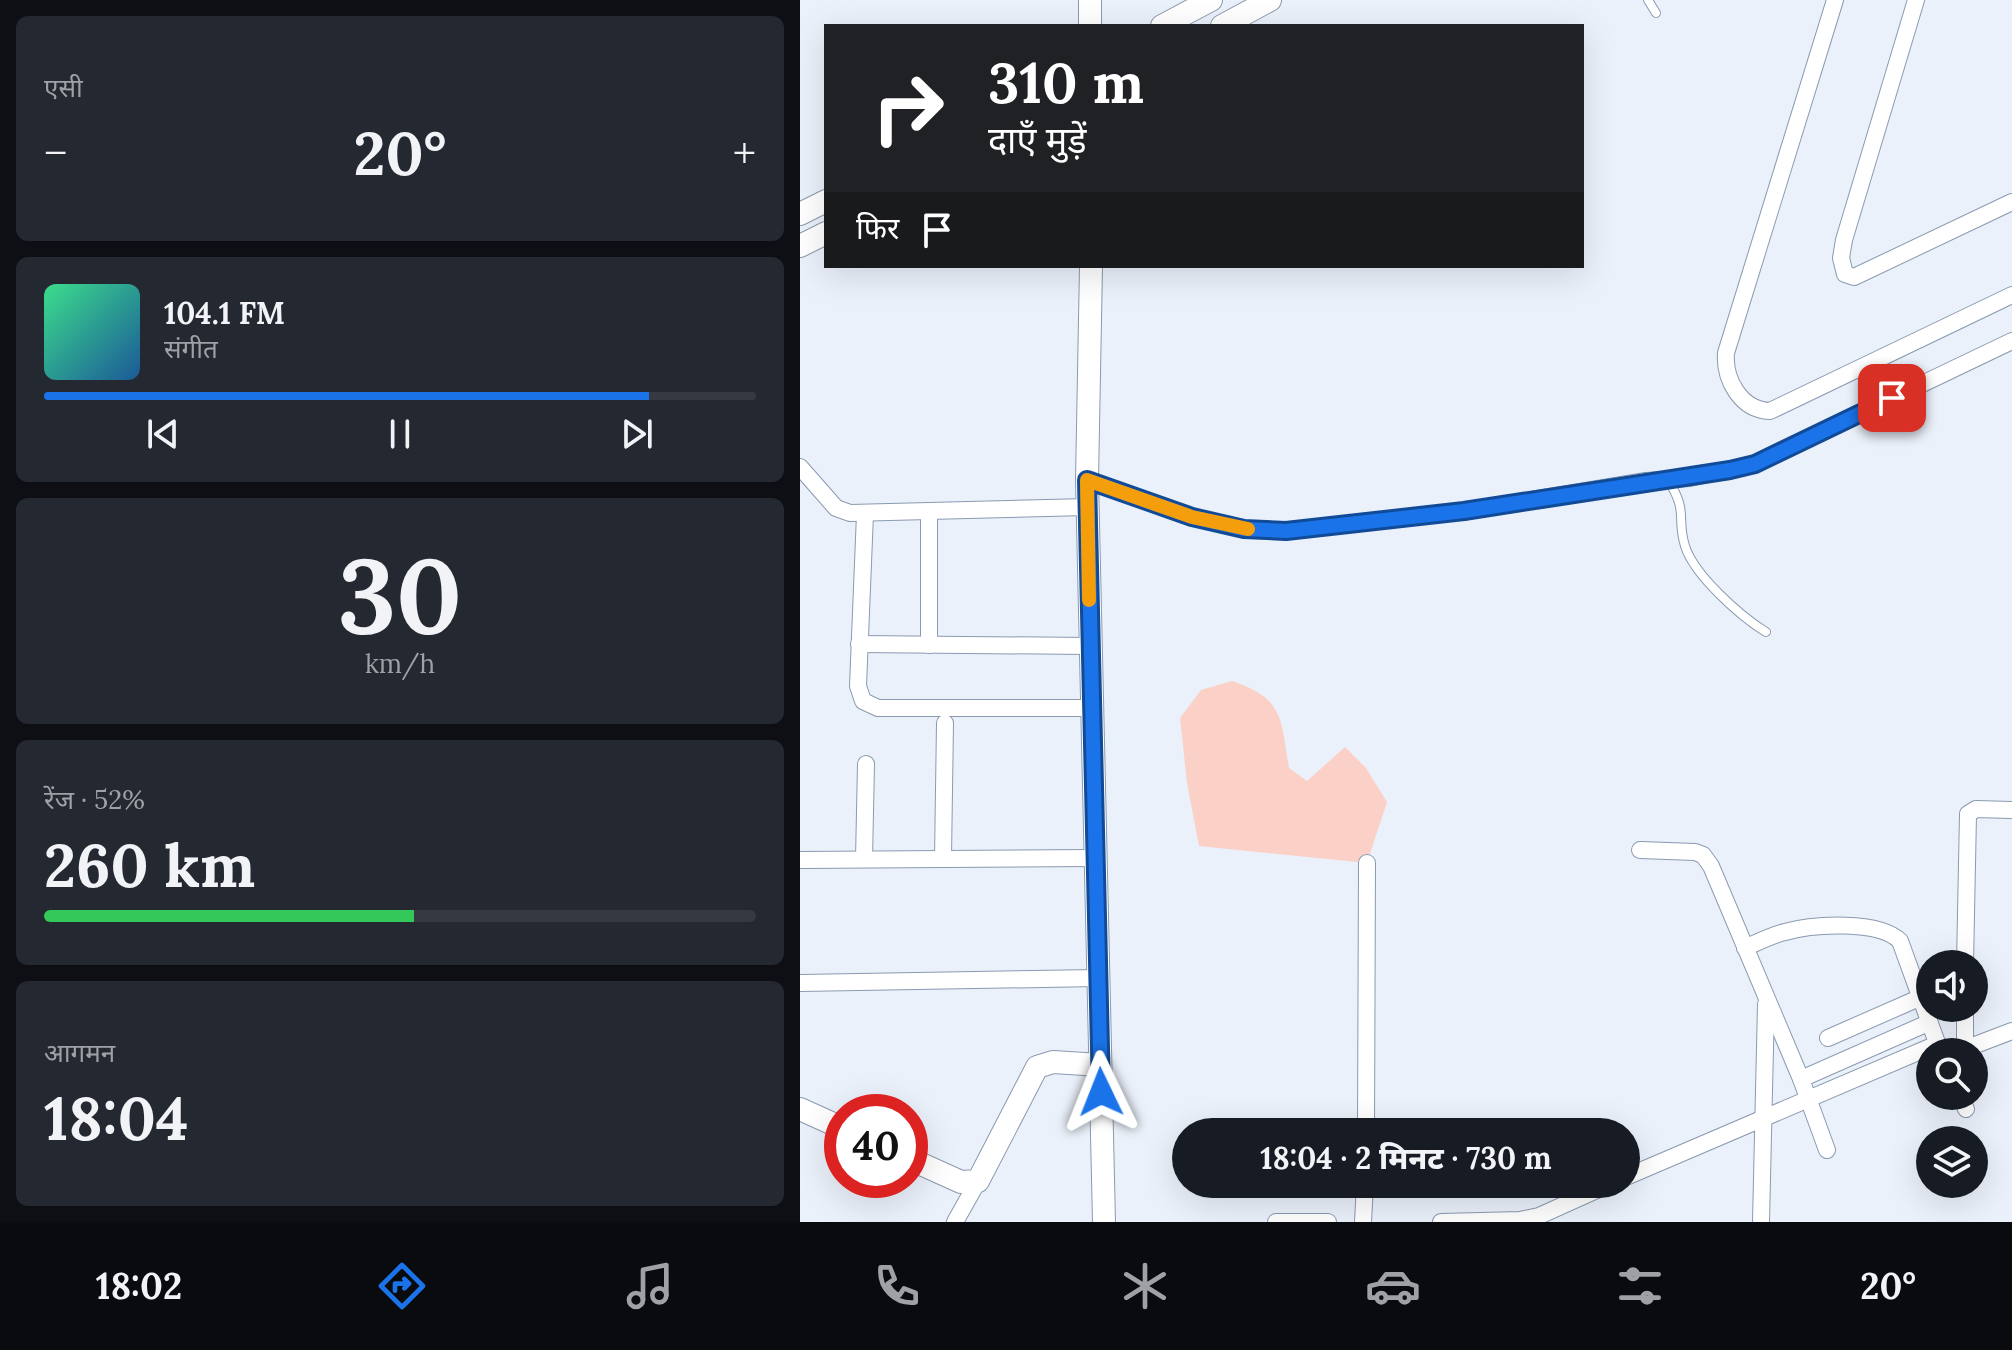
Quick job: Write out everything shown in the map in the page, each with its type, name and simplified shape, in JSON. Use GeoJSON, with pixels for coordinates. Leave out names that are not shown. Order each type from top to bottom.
{"type":"FeatureCollection","features":[{"type":"Feature","properties":{"kind":"street"},"geometry":{"type":"LineString","coordinates":[[1090,0],[1090,24]]}},
{"type":"Feature","properties":{"kind":"street"},"geometry":{"type":"LineString","coordinates":[[1166,24],[1211,0]]}},
{"type":"Feature","properties":{"kind":"street"},"geometry":{"type":"LineString","coordinates":[[1226,24],[1270,0]]}},
{"type":"Feature","properties":{"kind":"street"},"geometry":{"type":"LineString","coordinates":[[1835,0],[1726,353],[1728,376],[1741,398],[1758,411],[1770,411],[2012,295]]}},
{"type":"Feature","properties":{"kind":"street"},"geometry":{"type":"LineString","coordinates":[[1916,0],[1844,240],[1841,258],[1845,274],[1854,277],[2012,202]]}},
{"type":"Feature","properties":{"kind":"street"},"geometry":{"type":"LineString","coordinates":[[800,214],[824,202]]}},
{"type":"Feature","properties":{"kind":"street"},"geometry":{"type":"LineString","coordinates":[[800,246],[824,234]]}},
{"type":"Feature","properties":{"kind":"street"},"geometry":{"type":"LineString","coordinates":[[1091,268],[1087,480],[1104,1222]]}},
{"type":"Feature","properties":{"kind":"street"},"geometry":{"type":"LineString","coordinates":[[1087,480],[1192,517],[1244,529],[1286,531],[1464,511],[1755,464],[2012,341]]}},
{"type":"Feature","properties":{"kind":"street"},"geometry":{"type":"LineString","coordinates":[[800,467],[836,508],[865,514],[1088,507]]}},
{"type":"Feature","properties":{"kind":"street"},"geometry":{"type":"LineString","coordinates":[[929,512],[929,645]]}},
{"type":"Feature","properties":{"kind":"street"},"geometry":{"type":"LineString","coordinates":[[865,514],[859,696],[878,708],[1091,708]]}},
{"type":"Feature","properties":{"kind":"street"},"geometry":{"type":"LineString","coordinates":[[859,644],[1090,646]]}},
{"type":"Feature","properties":{"kind":"street"},"geometry":{"type":"LineString","coordinates":[[943,858],[945,723]]}},
{"type":"Feature","properties":{"kind":"street"},"geometry":{"type":"LineString","coordinates":[[864,859],[866,764]]}},
{"type":"Feature","properties":{"kind":"street"},"geometry":{"type":"LineString","coordinates":[[1965,950],[1968,814],[1976,809],[2012,810]]}},
{"type":"Feature","properties":{"kind":"street"},"geometry":{"type":"LineString","coordinates":[[1640,850],[1685,851],[1703,855],[1711,866],[1801,1079],[1827,1150]]}},
{"type":"Feature","properties":{"kind":"street"},"geometry":{"type":"LineString","coordinates":[[800,860],[1094,858]]}},
{"type":"Feature","properties":{"kind":"street"},"geometry":{"type":"LineString","coordinates":[[1366,1118],[1367,863]]}},
{"type":"Feature","properties":{"kind":"street"},"geometry":{"type":"LineString","coordinates":[[1745,948],[1783,932],[1818,926],[1884,931],[1900,941],[1916,989]]}},
{"type":"Feature","properties":{"kind":"street"},"geometry":{"type":"LineString","coordinates":[[800,983],[1098,978]]}},
{"type":"Feature","properties":{"kind":"street"},"geometry":{"type":"LineString","coordinates":[[1828,1038],[1916,999]]}},
{"type":"Feature","properties":{"kind":"street"},"geometry":{"type":"LineString","coordinates":[[1761,1222],[1766,1000]]}},
{"type":"Feature","properties":{"kind":"street"},"geometry":{"type":"LineString","coordinates":[[1801,1079],[1928,1023],[1935,1038]]}},
{"type":"Feature","properties":{"kind":"street"},"geometry":{"type":"LineString","coordinates":[[1988,1040],[2012,1031]]}},
{"type":"Feature","properties":{"kind":"street"},"geometry":{"type":"LineString","coordinates":[[1640,1171],[1761,1118],[1916,1057]]}},
{"type":"Feature","properties":{"kind":"street"},"geometry":{"type":"LineString","coordinates":[[955,1222],[1037,1067],[1053,1062],[1100,1065]]}},
{"type":"Feature","properties":{"kind":"street"},"geometry":{"type":"LineString","coordinates":[[800,1109],[824,1120]]}},
{"type":"Feature","properties":{"kind":"street"},"geometry":{"type":"LineString","coordinates":[[928,1167],[961,1182],[978,1181]]}},
{"type":"Feature","properties":{"kind":"street"},"geometry":{"type":"LineString","coordinates":[[1363,1222],[1364,1198]]}},
{"type":"Feature","properties":{"kind":"street"},"geometry":{"type":"LineString","coordinates":[[1441,1222],[1520,1220],[1539,1216],[1579,1198]]}},
{"type":"Feature","properties":{"kind":"street"},"geometry":{"type":"LineString","coordinates":[[1276,1222],[1328,1222]]}},
{"type":"Feature","properties":{"kind":"lane"},"geometry":{"type":"LineString","coordinates":[[1648,0],[1656,13]]}},
{"type":"Feature","properties":{"kind":"lane"},"geometry":{"type":"LineString","coordinates":[[1667,480],[1681,501],[1684,543],[1689,555],[1733,609],[1766,632]]}},
{"type":"Feature","properties":{"kind":"shaded area"},"geometry":{"type":"Polygon","coordinates":[[[1232,681],[1262,695],[1271,703],[1281,723],[1289,768],[1307,781],[1345,747],[1366,768],[1387,802],[1367,863],[1199,846],[1187,783],[1180,718],[1201,690],[1232,681]]]}},
{"type":"Feature","properties":{"kind":"slow traffic"},"geometry":{"type":"LineString","coordinates":[[1089,600],[1087,480],[1192,517],[1248,529]]}},
{"type":"Feature","properties":{"kind":"route"},"geometry":{"type":"LineString","coordinates":[[1101,1092],[1087,480],[1192,517],[1244,529],[1286,531],[1464,511],[1730,470],[1755,464],[1892,398]]}}]}
